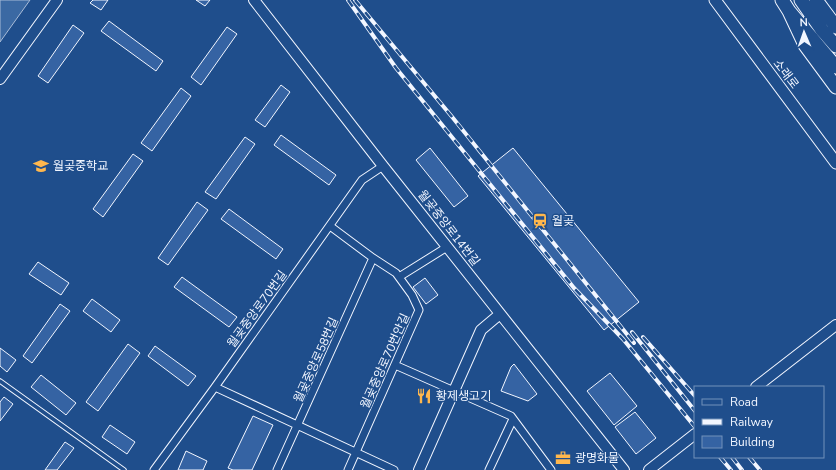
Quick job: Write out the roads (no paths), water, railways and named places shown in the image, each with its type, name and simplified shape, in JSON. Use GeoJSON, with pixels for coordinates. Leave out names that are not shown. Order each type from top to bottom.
{"type":"FeatureCollection","features":[{"type":"Feature","properties":{"kind":"highway"},"geometry":{"type":"LineString","coordinates":[[782,0],[789,11],[805,45],[836,87]]}},
{"type":"Feature","properties":{"kind":"highway"},"geometry":{"type":"LineString","coordinates":[[801,0],[822,30],[836,46]]}},
{"type":"Feature","properties":{"kind":"highway"},"geometry":{"type":"LineString","coordinates":[[816,0],[836,27]]}},
{"type":"Feature","properties":{"kind":"highway"},"geometry":{"type":"LineString","coordinates":[[789,11],[836,67]]}},
{"type":"Feature","properties":{"kind":"main road","name":"소래로"},"geometry":{"type":"LineString","coordinates":[[715,0],[836,162]]}},
{"type":"Feature","properties":{"kind":"street"},"geometry":{"type":"LineString","coordinates":[[0,79],[57,0]]}},
{"type":"Feature","properties":{"kind":"street","name":"월곶중앙로14번길"},"geometry":{"type":"LineString","coordinates":[[254,0],[383,166],[624,470]]}},
{"type":"Feature","properties":{"kind":"street","name":"월곶중앙로70번길"},"geometry":{"type":"LineString","coordinates":[[154,470],[362,180],[383,166]]}},
{"type":"Feature","properties":{"kind":"street","name":"월곶중앙로70번안길"},"geometry":{"type":"LineString","coordinates":[[330,226],[396,273],[412,295],[419,310],[348,470]]}},
{"type":"Feature","properties":{"kind":"street"},"geometry":{"type":"LineString","coordinates":[[399,277],[448,247]]}},
{"type":"Feature","properties":{"kind":"street","name":"월곶중앙로58번길"},"geometry":{"type":"LineString","coordinates":[[278,470],[373,258]]}},
{"type":"Feature","properties":{"kind":"street"},"geometry":{"type":"LineString","coordinates":[[419,470],[481,330],[500,314]]}},
{"type":"Feature","properties":{"kind":"street"},"geometry":{"type":"LineString","coordinates":[[757,386],[836,325]]}},
{"type":"Feature","properties":{"kind":"street"},"geometry":{"type":"LineString","coordinates":[[395,365],[511,416],[551,470]]}},
{"type":"Feature","properties":{"kind":"street"},"geometry":{"type":"LineString","coordinates":[[215,387],[394,470]]}},
{"type":"Feature","properties":{"kind":"street"},"geometry":{"type":"LineString","coordinates":[[489,470],[513,419]]}},
{"type":"Feature","properties":{"kind":"street"},"geometry":{"type":"LineString","coordinates":[[649,470],[694,435]]}},
{"type":"Feature","properties":{"kind":"lane"},"geometry":{"type":"LineString","coordinates":[[0,381],[124,470]]}},
{"type":"Feature","properties":{"kind":"water"},"geometry":{"type":"Polygon","coordinates":[[[0,0],[30,0],[0,42],[0,0]]]}},
{"type":"Feature","properties":{"kind":"railway"},"geometry":{"type":"LineString","coordinates":[[348,0],[396,68],[574,288],[623,339],[694,426]]}},
{"type":"Feature","properties":{"kind":"railway"},"geometry":{"type":"LineString","coordinates":[[355,0],[453,118],[634,343]]}},
{"type":"Feature","properties":{"kind":"railway"},"geometry":{"type":"LineString","coordinates":[[632,332],[694,410]]}},
{"type":"Feature","properties":{"kind":"railway"},"geometry":{"type":"LineString","coordinates":[[643,337],[694,395]]}},
{"type":"Feature","properties":{"kind":"railway"},"geometry":{"type":"LineString","coordinates":[[721,458],[731,470]]}},
{"type":"Feature","properties":{"kind":"railway"},"geometry":{"type":"LineString","coordinates":[[733,458],[742,470]]}},
{"type":"Feature","properties":{"kind":"railway"},"geometry":{"type":"LineString","coordinates":[[750,458],[760,470]]}},
{"type":"Feature","properties":{"kind":"place","name":"월곶중학교"},"geometry":{"type":"Point","coordinates":[41,166]}},
{"type":"Feature","properties":{"kind":"place","name":"월곶"},"geometry":{"type":"Point","coordinates":[540,221]}},
{"type":"Feature","properties":{"kind":"place","name":"황제생고기"},"geometry":{"type":"Point","coordinates":[424,396]}},
{"type":"Feature","properties":{"kind":"place","name":"광명화물"},"geometry":{"type":"Point","coordinates":[563,458]}}]}
